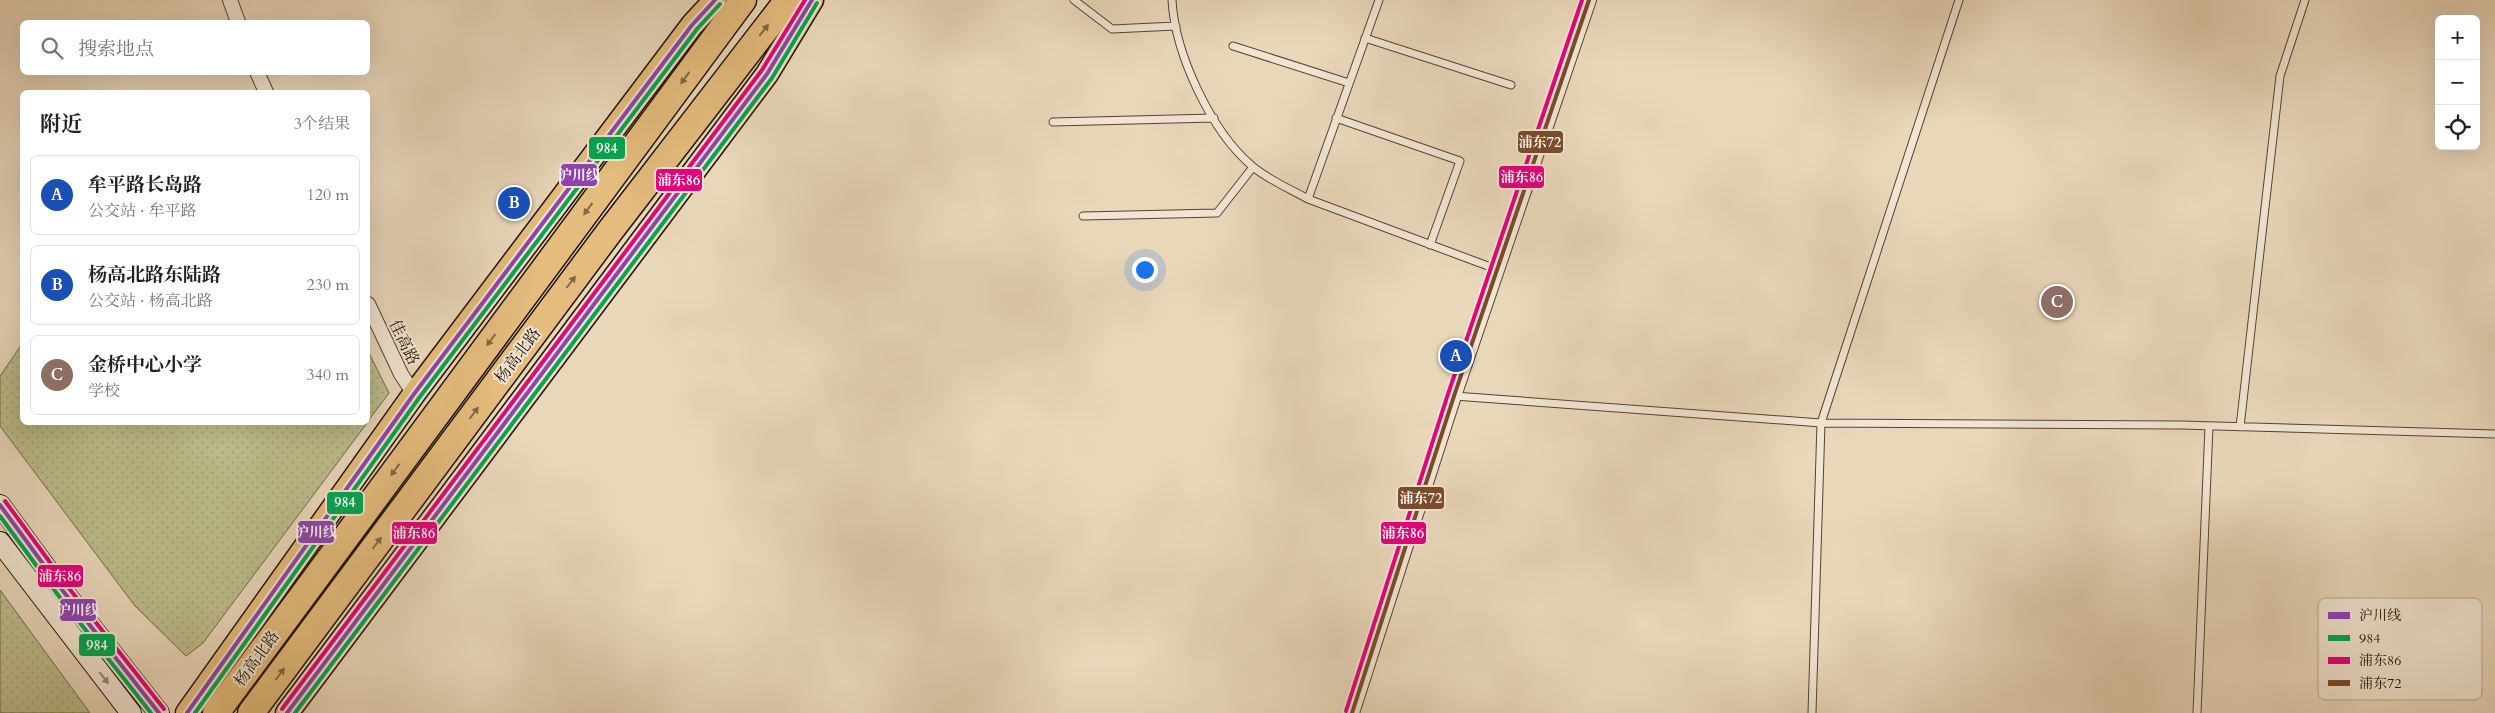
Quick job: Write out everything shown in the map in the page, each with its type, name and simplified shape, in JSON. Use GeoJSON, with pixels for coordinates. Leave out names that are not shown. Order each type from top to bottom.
{"type":"FeatureCollection","features":[{"type":"Feature","properties":{"kind":"highway","name":"杨高北路"},"geometry":{"type":"LineString","coordinates":[[216,713],[744,0]]}},
{"type":"Feature","properties":{"kind":"highway","name":"杨高北路"},"geometry":{"type":"LineString","coordinates":[[251,713],[610,231],[788,0]]}},
{"type":"Feature","properties":{"kind":"main road","name":"杨高北路"},"geometry":{"type":"LineString","coordinates":[[187,713],[414,394],[692,25],[716,0]]}},
{"type":"Feature","properties":{"kind":"main road","name":"杨高北路"},"geometry":{"type":"LineString","coordinates":[[287,713],[767,74],[812,0]]}},
{"type":"Feature","properties":{"kind":"main road"},"geometry":{"type":"LineString","coordinates":[[0,505],[63,591],[159,713]]}},
{"type":"Feature","properties":{"kind":"main road"},"geometry":{"type":"LineString","coordinates":[[0,542],[131,713]]}},
{"type":"Feature","properties":{"kind":"street"},"geometry":{"type":"LineString","coordinates":[[230,0],[237,20]]}},
{"type":"Feature","properties":{"kind":"street"},"geometry":{"type":"LineString","coordinates":[[1352,713],[1496,269],[1589,0]]}},
{"type":"Feature","properties":{"kind":"street"},"geometry":{"type":"LineString","coordinates":[[258,75],[265,90]]}},
{"type":"Feature","properties":{"kind":"street","name":"佳高路"},"geometry":{"type":"LineString","coordinates":[[370,308],[401,374],[414,394]]}},
{"type":"Feature","properties":{"kind":"lane"},"geometry":{"type":"LineString","coordinates":[[1074,0],[1112,29],[1176,26]]}},
{"type":"Feature","properties":{"kind":"lane"},"geometry":{"type":"LineString","coordinates":[[1172,0],[1182,50],[1201,96],[1224,138],[1252,167],[1308,199],[1496,269]]}},
{"type":"Feature","properties":{"kind":"lane"},"geometry":{"type":"LineString","coordinates":[[1308,199],[1379,0]]}},
{"type":"Feature","properties":{"kind":"lane"},"geometry":{"type":"LineString","coordinates":[[1812,713],[1821,423],[1959,0]]}},
{"type":"Feature","properties":{"kind":"lane"},"geometry":{"type":"LineString","coordinates":[[2240,427],[2280,76],[2305,0]]}},
{"type":"Feature","properties":{"kind":"lane"},"geometry":{"type":"LineString","coordinates":[[1365,38],[1512,85]]}},
{"type":"Feature","properties":{"kind":"lane"},"geometry":{"type":"LineString","coordinates":[[1233,46],[1349,83]]}},
{"type":"Feature","properties":{"kind":"lane"},"geometry":{"type":"LineString","coordinates":[[1053,122],[1214,118]]}},
{"type":"Feature","properties":{"kind":"lane"},"geometry":{"type":"LineString","coordinates":[[1336,118],[1460,161],[1430,245]]}},
{"type":"Feature","properties":{"kind":"lane"},"geometry":{"type":"LineString","coordinates":[[1083,216],[1217,213],[1252,167]]}},
{"type":"Feature","properties":{"kind":"lane"},"geometry":{"type":"LineString","coordinates":[[1454,396],[1821,423],[2209,426],[2495,434]]}},
{"type":"Feature","properties":{"kind":"lane"},"geometry":{"type":"LineString","coordinates":[[2197,713],[2209,426]]}},
{"type":"Feature","properties":{"kind":"green space"},"geometry":{"type":"Polygon","coordinates":[[[20,347],[20,425],[366,425],[203,643],[186,656],[135,606],[0,426],[0,376],[20,347]]]}},
{"type":"Feature","properties":{"kind":"green space"},"geometry":{"type":"Polygon","coordinates":[[[370,355],[389,393],[370,418],[370,355]]]}},
{"type":"Feature","properties":{"kind":"green space"},"geometry":{"type":"Polygon","coordinates":[[[0,590],[90,713],[0,713],[0,590]]]}},
{"type":"Feature","properties":{"kind":"transit line","name":"沪川线"},"geometry":{"type":"LineString","coordinates":[[187,713],[414,394],[692,25],[715,0]]}},
{"type":"Feature","properties":{"kind":"transit line","name":"浦东86"},"geometry":{"type":"LineString","coordinates":[[282,709],[762,70],[805,0]]}},
{"type":"Feature","properties":{"kind":"transit line","name":"沪川线"},"geometry":{"type":"LineString","coordinates":[[287,713],[767,74],[812,0]]}},
{"type":"Feature","properties":{"kind":"transit line","name":"浦东86"},"geometry":{"type":"LineString","coordinates":[[1346,711],[1448,394],[1582,0]]}},
{"type":"Feature","properties":{"kind":"transit line","name":"浦东72"},"geometry":{"type":"LineString","coordinates":[[1352,713],[1454,396],[1589,0]]}},
{"type":"Feature","properties":{"kind":"transit line","name":"984"},"geometry":{"type":"LineString","coordinates":[[295,713],[772,78],[817,3]]}},
{"type":"Feature","properties":{"kind":"transit line","name":"984"},"geometry":{"type":"LineString","coordinates":[[195,713],[419,398],[697,29],[720,4]]}},
{"type":"Feature","properties":{"kind":"transit line","name":"浦东86"},"geometry":{"type":"LineString","coordinates":[[5,501],[68,587],[164,709]]}},
{"type":"Feature","properties":{"kind":"transit line","name":"沪川线"},"geometry":{"type":"LineString","coordinates":[[0,505],[63,591],[159,713]]}},
{"type":"Feature","properties":{"kind":"transit line","name":"984"},"geometry":{"type":"LineString","coordinates":[[0,516],[58,595],[151,713]]}},
{"type":"Feature","properties":{"kind":"place","name":"杨高北路东陆路"},"geometry":{"type":"Point","coordinates":[514,203]}},
{"type":"Feature","properties":{"kind":"place","name":"金桥中心小学"},"geometry":{"type":"Point","coordinates":[2057,302]}},
{"type":"Feature","properties":{"kind":"place","name":"牟平路长岛路"},"geometry":{"type":"Point","coordinates":[1456,356]}}]}
